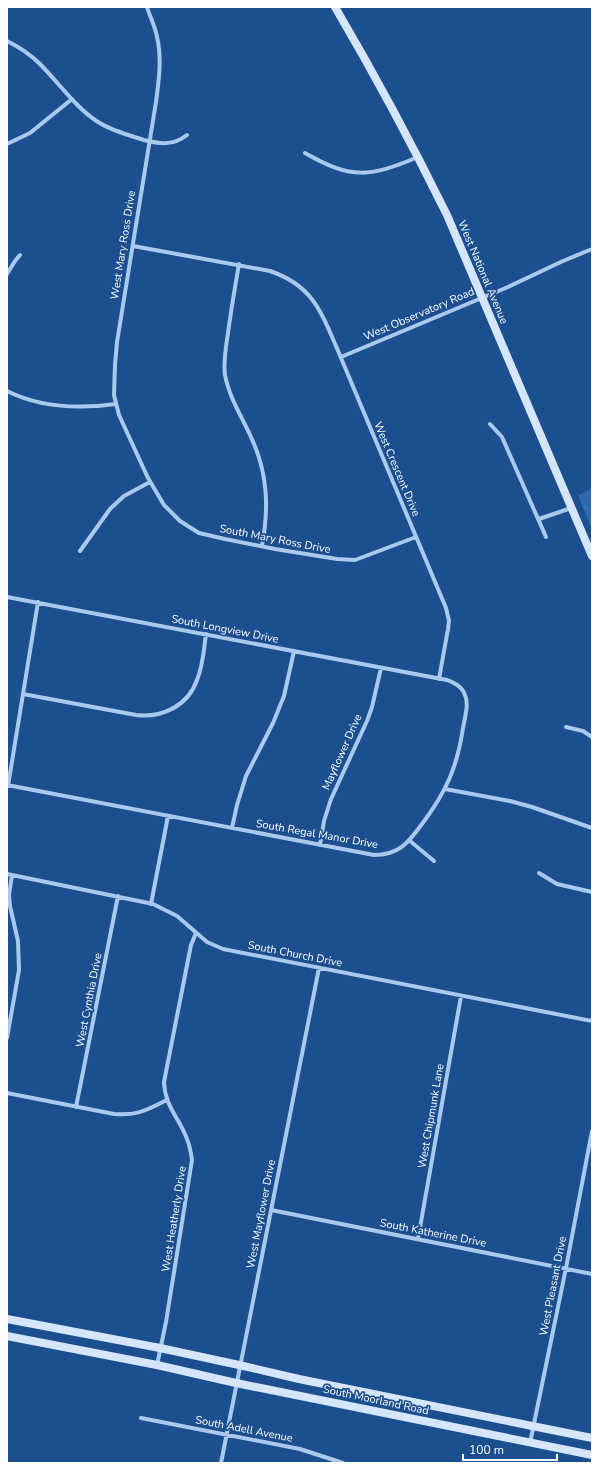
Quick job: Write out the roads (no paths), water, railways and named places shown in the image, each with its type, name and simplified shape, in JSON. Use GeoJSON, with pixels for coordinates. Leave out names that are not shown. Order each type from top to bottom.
{"type":"FeatureCollection","features":[{"type":"Feature","properties":{"kind":"main road","name":"West National Avenue"},"geometry":{"type":"LineString","coordinates":[[335,7],[380,85],[418,156],[446,215],[482,296],[592,556]]}},
{"type":"Feature","properties":{"kind":"main road","name":"South Moorland Road"},"geometry":{"type":"LineString","coordinates":[[7,1319],[160,1348],[299,1379],[592,1438]]}},
{"type":"Feature","properties":{"kind":"main road","name":"South Moorland Road"},"geometry":{"type":"LineString","coordinates":[[7,1336],[157,1365],[592,1456]]}},
{"type":"Feature","properties":{"kind":"street","name":"West Mary Ross Drive"},"geometry":{"type":"LineString","coordinates":[[147,7],[157,36],[160,73],[114,365],[114,395],[119,415],[150,482]]}},
{"type":"Feature","properties":{"kind":"street"},"geometry":{"type":"LineString","coordinates":[[7,41],[21,48],[39,63],[72,98],[98,122],[111,129],[150,141],[172,143],[181,140],[187,135]]}},
{"type":"Feature","properties":{"kind":"street"},"geometry":{"type":"LineString","coordinates":[[7,144],[30,133],[72,98]]}},
{"type":"Feature","properties":{"kind":"street"},"geometry":{"type":"LineString","coordinates":[[305,153],[332,168],[362,173],[382,171],[418,156]]}},
{"type":"Feature","properties":{"kind":"street","name":"West Crescent Drive"},"geometry":{"type":"LineString","coordinates":[[133,246],[270,270],[299,285],[312,299],[325,320],[446,608],[449,621],[439,679]]}},
{"type":"Feature","properties":{"kind":"street","name":"West Observatory Road"},"geometry":{"type":"LineString","coordinates":[[341,357],[419,325],[482,296],[508,287],[592,249]]}},
{"type":"Feature","properties":{"kind":"street"},"geometry":{"type":"LineString","coordinates":[[7,274],[20,255]]}},
{"type":"Feature","properties":{"kind":"street"},"geometry":{"type":"LineString","coordinates":[[239,264],[225,353],[225,374],[230,392],[252,439],[264,473],[266,520],[262,546]]}},
{"type":"Feature","properties":{"kind":"street"},"geometry":{"type":"LineString","coordinates":[[7,391],[52,405],[90,406],[116,404]]}},
{"type":"Feature","properties":{"kind":"street"},"geometry":{"type":"LineString","coordinates":[[490,424],[502,437],[546,537]]}},
{"type":"Feature","properties":{"kind":"street"},"geometry":{"type":"LineString","coordinates":[[80,551],[110,509],[124,496],[150,482]]}},
{"type":"Feature","properties":{"kind":"street","name":"South Mary Ross Drive"},"geometry":{"type":"LineString","coordinates":[[150,482],[164,504],[180,522],[199,533],[337,559],[355,560],[416,537]]}},
{"type":"Feature","properties":{"kind":"street"},"geometry":{"type":"LineString","coordinates":[[539,519],[572,508]]}},
{"type":"Feature","properties":{"kind":"street","name":"South Longview Drive"},"geometry":{"type":"LineString","coordinates":[[7,596],[454,682],[464,693],[467,702],[460,747],[453,772],[445,790]]}},
{"type":"Feature","properties":{"kind":"street"},"geometry":{"type":"LineString","coordinates":[[7,786],[38,602]]}},
{"type":"Feature","properties":{"kind":"street"},"geometry":{"type":"LineString","coordinates":[[23,694],[136,715],[151,716],[162,713],[171,710],[182,702],[193,689],[198,678],[206,634]]}},
{"type":"Feature","properties":{"kind":"street"},"geometry":{"type":"LineString","coordinates":[[232,828],[246,776],[273,723],[284,696],[294,651]]}},
{"type":"Feature","properties":{"kind":"street","name":"Mayflower Drive"},"geometry":{"type":"LineString","coordinates":[[320,845],[325,817],[331,799],[367,720],[376,694],[381,668]]}},
{"type":"Feature","properties":{"kind":"street"},"geometry":{"type":"LineString","coordinates":[[566,727],[583,731],[592,737]]}},
{"type":"Feature","properties":{"kind":"street","name":"South Regal Manor Drive"},"geometry":{"type":"LineString","coordinates":[[7,786],[374,855],[383,855],[394,852],[410,841],[437,804],[445,790]]}},
{"type":"Feature","properties":{"kind":"street"},"geometry":{"type":"LineString","coordinates":[[445,790],[510,801],[592,828]]}},
{"type":"Feature","properties":{"kind":"street"},"geometry":{"type":"LineString","coordinates":[[151,904],[168,816]]}},
{"type":"Feature","properties":{"kind":"street"},"geometry":{"type":"LineString","coordinates":[[410,841],[434,861]]}},
{"type":"Feature","properties":{"kind":"street"},"geometry":{"type":"LineString","coordinates":[[539,873],[557,884],[592,892]]}},
{"type":"Feature","properties":{"kind":"street"},"geometry":{"type":"LineString","coordinates":[[7,1038],[19,970],[18,941],[10,906],[9,875]]}},
{"type":"Feature","properties":{"kind":"street","name":"South Church Drive"},"geometry":{"type":"LineString","coordinates":[[9,875],[118,896],[151,904],[177,916],[210,944],[223,949],[592,1021]]}},
{"type":"Feature","properties":{"kind":"street","name":"West Cynthia Drive"},"geometry":{"type":"LineString","coordinates":[[76,1107],[118,896]]}},
{"type":"Feature","properties":{"kind":"street","name":"West Heatherly Drive"},"geometry":{"type":"LineString","coordinates":[[160,1348],[192,1160],[187,1138],[173,1115],[167,1100],[164,1090],[165,1074],[191,945],[196,933]]}},
{"type":"Feature","properties":{"kind":"street","name":"West Mayflower Drive"},"geometry":{"type":"LineString","coordinates":[[221,1463],[239,1365],[319,968]]}},
{"type":"Feature","properties":{"kind":"street","name":"West Chipmunk Lane"},"geometry":{"type":"LineString","coordinates":[[418,1239],[461,996]]}},
{"type":"Feature","properties":{"kind":"street"},"geometry":{"type":"LineString","coordinates":[[7,1093],[125,1115],[144,1111],[167,1100]]}},
{"type":"Feature","properties":{"kind":"street","name":"West Pleasant Drive"},"geometry":{"type":"LineString","coordinates":[[530,1443],[566,1268],[592,1131]]}},
{"type":"Feature","properties":{"kind":"street","name":"South Katherine Drive"},"geometry":{"type":"LineString","coordinates":[[271,1210],[592,1274]]}},
{"type":"Feature","properties":{"kind":"street"},"geometry":{"type":"LineString","coordinates":[[157,1365],[160,1348]]}},
{"type":"Feature","properties":{"kind":"street","name":"South Adell Avenue"},"geometry":{"type":"LineString","coordinates":[[141,1418],[300,1449],[343,1463]]}}]}
